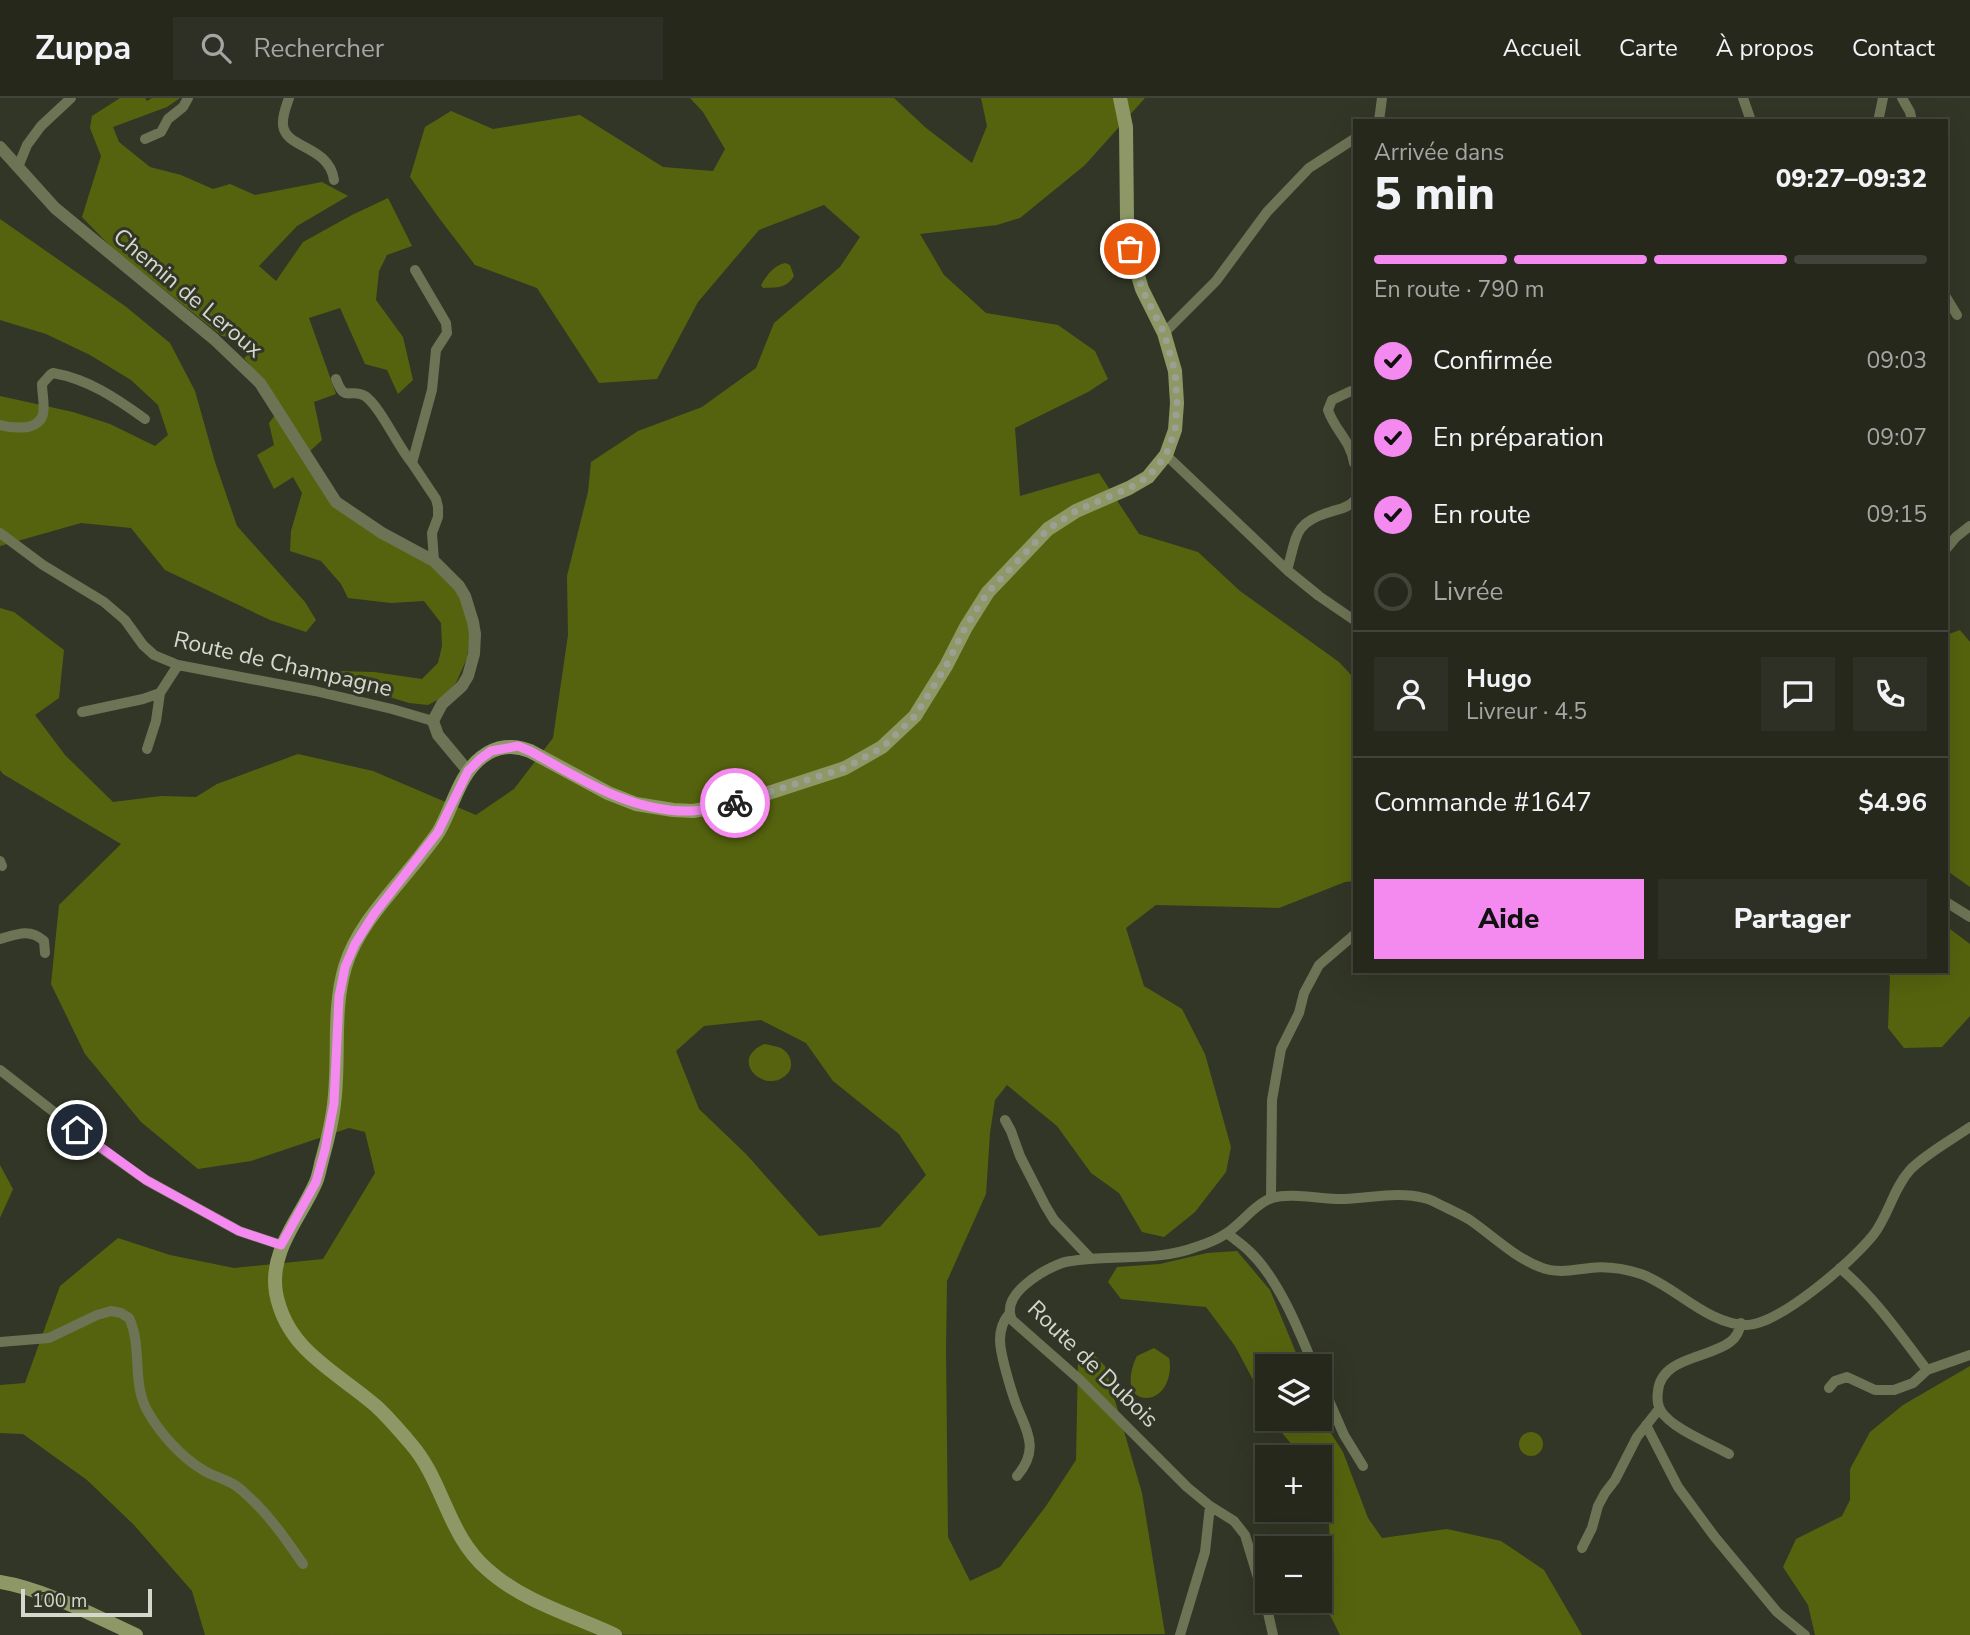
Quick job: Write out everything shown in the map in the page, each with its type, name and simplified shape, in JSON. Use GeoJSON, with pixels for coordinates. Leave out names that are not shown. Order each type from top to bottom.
{"type":"FeatureCollection","features":[{"type":"Feature","properties":{"kind":"main road"},"geometry":{"type":"LineString","coordinates":[[615,1635],[531,1600],[488,1570],[456,1532],[429,1468],[412,1445],[377,1407],[325,1368],[288,1329],[276,1290],[275,1273],[281,1245],[316,1182],[325,1150],[334,1103],[339,997],[345,967],[355,944],[374,914],[438,832],[468,771],[491,751],[518,746],[608,793],[636,804],[693,811],[738,803],[845,768],[883,747],[915,716],[988,592],[1048,529],[1076,511],[1148,477],[1166,455],[1175,430],[1175,371],[1164,333],[1142,289],[1130,249],[1126,208],[1126,127],[1120,98]]}},
{"type":"Feature","properties":{"kind":"main road"},"geometry":{"type":"LineString","coordinates":[[0,1582],[63,1603],[136,1635]]}},
{"type":"Feature","properties":{"kind":"street"},"geometry":{"type":"LineString","coordinates":[[18,167],[27,145],[41,126],[71,98]]}},
{"type":"Feature","properties":{"kind":"street"},"geometry":{"type":"LineString","coordinates":[[145,139],[161,132],[168,119],[183,107],[188,98]]}},
{"type":"Feature","properties":{"kind":"street"},"geometry":{"type":"LineString","coordinates":[[289,98],[283,124],[288,138],[318,153],[333,173],[334,180]]}},
{"type":"Feature","properties":{"kind":"street"},"geometry":{"type":"LineString","coordinates":[[1379,119],[1382,98]]}},
{"type":"Feature","properties":{"kind":"street"},"geometry":{"type":"LineString","coordinates":[[1743,98],[1750,119]]}},
{"type":"Feature","properties":{"kind":"street"},"geometry":{"type":"LineString","coordinates":[[1880,119],[1884,98]]}},
{"type":"Feature","properties":{"kind":"street"},"geometry":{"type":"LineString","coordinates":[[1902,98],[1912,119]]}},
{"type":"Feature","properties":{"kind":"street"},"geometry":{"type":"LineString","coordinates":[[1164,333],[1216,281],[1266,212],[1309,168],[1353,140]]}},
{"type":"Feature","properties":{"kind":"street","name":"Chemin de Leroux"},"geometry":{"type":"LineString","coordinates":[[0,147],[55,208],[214,338],[260,383],[336,502],[382,533],[434,561],[459,586],[473,622],[475,647],[468,676],[462,686],[442,704],[433,721]]}},
{"type":"Feature","properties":{"kind":"street"},"geometry":{"type":"LineString","coordinates":[[412,463],[432,390],[436,350],[447,333],[446,323],[415,270]]}},
{"type":"Feature","properties":{"kind":"street"},"geometry":{"type":"LineString","coordinates":[[1948,300],[1957,315]]}},
{"type":"Feature","properties":{"kind":"street"},"geometry":{"type":"LineString","coordinates":[[0,425],[16,428],[40,422],[44,401],[41,384],[53,373],[78,379],[104,391],[145,419]]}},
{"type":"Feature","properties":{"kind":"street"},"geometry":{"type":"LineString","coordinates":[[335,379],[343,392],[366,397],[436,499],[438,517],[432,533],[434,561]]}},
{"type":"Feature","properties":{"kind":"street"},"geometry":{"type":"LineString","coordinates":[[1351,391],[1332,400],[1328,410],[1352,448],[1353,456]]}},
{"type":"Feature","properties":{"kind":"street"},"geometry":{"type":"LineString","coordinates":[[1166,455],[1287,570],[1353,619]]}},
{"type":"Feature","properties":{"kind":"street"},"geometry":{"type":"LineString","coordinates":[[1287,570],[1295,537],[1305,523],[1325,513],[1350,506],[1353,502]]}},
{"type":"Feature","properties":{"kind":"street"},"geometry":{"type":"LineString","coordinates":[[1948,546],[1955,537],[1970,526]]}},
{"type":"Feature","properties":{"kind":"street","name":"Route de Champagne"},"geometry":{"type":"LineString","coordinates":[[0,533],[43,565],[104,602],[125,620],[154,655],[178,665],[315,691],[433,721]]}},
{"type":"Feature","properties":{"kind":"street"},"geometry":{"type":"LineString","coordinates":[[147,749],[156,721],[160,693],[178,665]]}},
{"type":"Feature","properties":{"kind":"street"},"geometry":{"type":"LineString","coordinates":[[82,712],[160,693]]}},
{"type":"Feature","properties":{"kind":"street"},"geometry":{"type":"LineString","coordinates":[[433,721],[438,735],[468,771]]}},
{"type":"Feature","properties":{"kind":"street"},"geometry":{"type":"LineString","coordinates":[[1948,903],[1970,918]]}},
{"type":"Feature","properties":{"kind":"street"},"geometry":{"type":"LineString","coordinates":[[0,939],[21,933],[33,933],[44,941],[44,953]]}},
{"type":"Feature","properties":{"kind":"street"},"geometry":{"type":"LineString","coordinates":[[1353,936],[1319,965],[1304,993],[1299,1013],[1281,1049],[1272,1100],[1271,1198],[1296,1196],[1343,1199],[1401,1195],[1425,1198],[1468,1218],[1511,1251],[1540,1267],[1552,1271],[1619,1268],[1643,1275],[1723,1320],[1747,1325],[1789,1308],[1840,1268],[1873,1235],[1898,1187],[1912,1168],[1970,1127]]}},
{"type":"Feature","properties":{"kind":"street"},"geometry":{"type":"LineString","coordinates":[[0,1070],[94,1144],[146,1180],[239,1231],[281,1245]]}},
{"type":"Feature","properties":{"kind":"street"},"geometry":{"type":"LineString","coordinates":[[1005,1120],[1050,1213],[1063,1231],[1091,1259]]}},
{"type":"Feature","properties":{"kind":"street","name":"Route de Dubois"},"geometry":{"type":"LineString","coordinates":[[1271,1198],[1227,1233],[1197,1247],[1176,1253],[1063,1263],[1038,1276],[1013,1296],[1008,1307],[1012,1320],[1079,1379],[1187,1487],[1234,1521],[1245,1535],[1273,1635]]}},
{"type":"Feature","properties":{"kind":"street"},"geometry":{"type":"LineString","coordinates":[[1227,1233],[1250,1252],[1271,1279],[1296,1324],[1309,1354]]}},
{"type":"Feature","properties":{"kind":"street"},"geometry":{"type":"LineString","coordinates":[[1840,1268],[1878,1305],[1927,1370]]}},
{"type":"Feature","properties":{"kind":"street"},"geometry":{"type":"LineString","coordinates":[[0,1342],[49,1338],[111,1311],[129,1318],[135,1338],[138,1381],[146,1409],[158,1427],[191,1462],[213,1476],[228,1481],[249,1496],[303,1564]]}},
{"type":"Feature","properties":{"kind":"street"},"geometry":{"type":"LineString","coordinates":[[1009,1314],[1002,1327],[1000,1341],[1015,1403],[1030,1437],[1028,1457],[1017,1476]]}},
{"type":"Feature","properties":{"kind":"street"},"geometry":{"type":"LineString","coordinates":[[1729,1454],[1671,1423],[1659,1409],[1657,1398],[1659,1385],[1667,1372],[1682,1362],[1730,1342],[1737,1335],[1741,1324]]}},
{"type":"Feature","properties":{"kind":"street"},"geometry":{"type":"LineString","coordinates":[[1829,1388],[1835,1381],[1847,1377],[1875,1390],[1894,1390],[1913,1382],[1927,1370],[1970,1355]]}},
{"type":"Feature","properties":{"kind":"street"},"geometry":{"type":"LineString","coordinates":[[1332,1408],[1344,1435],[1363,1466]]}},
{"type":"Feature","properties":{"kind":"street"},"geometry":{"type":"LineString","coordinates":[[1582,1548],[1592,1528],[1598,1506],[1637,1437],[1659,1409]]}},
{"type":"Feature","properties":{"kind":"street"},"geometry":{"type":"LineString","coordinates":[[1646,1425],[1678,1487],[1714,1536],[1777,1612],[1805,1635]]}},
{"type":"Feature","properties":{"kind":"street"},"geometry":{"type":"LineString","coordinates":[[1180,1635],[1205,1552],[1210,1506]]}},
{"type":"Feature","properties":{"kind":"shaded area"},"geometry":{"type":"Polygon","coordinates":[[[120,98],[145,98],[147,101],[152,98],[180,98],[167,107],[113,127],[119,142],[150,167],[181,175],[213,189],[230,184],[255,195],[322,182],[348,196],[297,226],[259,266],[276,281],[303,242],[388,198],[412,246],[387,255],[379,271],[376,300],[403,337],[413,380],[398,394],[387,370],[365,364],[340,308],[309,318],[336,394],[314,402],[322,440],[310,451],[334,504],[431,563],[454,585],[463,604],[470,635],[467,658],[456,683],[441,698],[428,705],[409,703],[328,678],[337,671],[374,672],[422,679],[438,663],[442,646],[441,623],[424,601],[391,603],[348,598],[341,584],[321,561],[290,551],[291,531],[302,493],[293,477],[274,489],[257,455],[274,445],[269,423],[281,407],[244,358],[249,354],[241,339],[222,336],[113,249],[82,217],[101,156],[90,128],[92,116],[120,98]]]}},
{"type":"Feature","properties":{"kind":"shaded area"},"geometry":{"type":"Polygon","coordinates":[[[690,98],[894,98],[926,128],[972,163],[987,126],[981,98],[1145,98],[1085,165],[1020,218],[997,225],[920,234],[944,275],[986,313],[1058,325],[1095,351],[1108,379],[1088,392],[1015,428],[1020,496],[1099,473],[1139,534],[1198,552],[1240,591],[1339,662],[1353,677],[1353,881],[1279,908],[1156,905],[1126,928],[1144,986],[1182,1009],[1205,1054],[1231,1147],[1226,1172],[1195,1212],[1164,1237],[1142,1232],[1119,1193],[1091,1173],[1057,1126],[1007,1085],[995,1100],[986,1194],[947,1281],[948,1537],[970,1581],[1000,1567],[1046,1506],[1076,1460],[1078,1360],[1092,1353],[1105,1366],[1142,1493],[1165,1634],[205,1635],[192,1591],[134,1525],[87,1480],[23,1434],[0,1433],[0,1385],[25,1383],[60,1286],[118,1238],[170,1255],[234,1268],[323,1259],[375,1173],[365,1132],[349,1128],[251,1161],[198,1169],[141,1122],[85,1054],[51,984],[59,905],[121,844],[0,770],[0,608],[14,612],[64,650],[59,698],[35,715],[65,755],[113,802],[161,796],[196,797],[217,784],[298,754],[373,771],[476,815],[514,789],[553,738],[568,635],[567,576],[588,492],[591,462],[638,431],[702,407],[756,368],[774,323],[840,267],[860,237],[824,205],[759,230],[698,302],[657,379],[599,383],[537,288],[475,265],[410,177],[425,127],[451,111],[493,129],[580,115],[663,167],[713,171],[725,149],[703,112],[690,98]],[[761,1020],[704,1026],[676,1051],[699,1109],[746,1154],[819,1236],[880,1227],[926,1175],[899,1134],[833,1081],[806,1043],[761,1020]]]}},
{"type":"Feature","properties":{"kind":"shaded area"},"geometry":{"type":"Polygon","coordinates":[[[0,219],[125,306],[170,343],[195,391],[237,526],[305,602],[316,620],[306,632],[270,620],[165,570],[131,528],[81,523],[0,546],[0,396],[73,412],[110,424],[155,446],[168,435],[158,405],[131,380],[90,355],[46,334],[0,320],[0,219]]]}},
{"type":"Feature","properties":{"kind":"shaded area"},"geometry":{"type":"Polygon","coordinates":[[[785,263],[790,265],[794,276],[791,280],[781,286],[763,288],[761,285],[771,271],[785,263]]]}},
{"type":"Feature","properties":{"kind":"shaded area"},"geometry":{"type":"Polygon","coordinates":[[[1960,630],[1970,642],[1970,887],[1948,871],[1948,634],[1960,630]]]}},
{"type":"Feature","properties":{"kind":"shaded area"},"geometry":{"type":"Polygon","coordinates":[[[1948,928],[1970,944],[1970,1016],[1942,1047],[1904,1048],[1888,1028],[1888,973],[1948,973],[1948,928]]]}},
{"type":"Feature","properties":{"kind":"shaded area"},"geometry":{"type":"Polygon","coordinates":[[[764,1044],[781,1048],[790,1058],[790,1070],[777,1080],[760,1078],[749,1066],[749,1058],[764,1044]]]}},
{"type":"Feature","properties":{"kind":"shaded area"},"geometry":{"type":"Polygon","coordinates":[[[0,1165],[13,1189],[0,1218],[0,1165]]]}},
{"type":"Feature","properties":{"kind":"shaded area"},"geometry":{"type":"Polygon","coordinates":[[[1237,1251],[1270,1290],[1297,1354],[1255,1354],[1255,1384],[1235,1346],[1206,1307],[1121,1299],[1108,1282],[1117,1267],[1160,1264],[1207,1253],[1237,1251]]]}},
{"type":"Feature","properties":{"kind":"shaded area"},"geometry":{"type":"Polygon","coordinates":[[[1154,1348],[1169,1358],[1170,1371],[1163,1390],[1146,1398],[1134,1393],[1131,1387],[1133,1367],[1137,1356],[1154,1348]]]}},
{"type":"Feature","properties":{"kind":"shaded area"},"geometry":{"type":"Polygon","coordinates":[[[1970,1366],[1970,1635],[1815,1635],[1808,1605],[1783,1567],[1796,1539],[1842,1516],[1850,1500],[1850,1469],[1870,1432],[1903,1405],[1970,1366]]]}},
{"type":"Feature","properties":{"kind":"shaded area"},"geometry":{"type":"Polygon","coordinates":[[[1281,1431],[1330,1431],[1343,1452],[1368,1518],[1382,1538],[1447,1529],[1501,1541],[1544,1570],[1582,1635],[1340,1635],[1329,1613],[1332,1613],[1332,1536],[1330,1536],[1329,1522],[1332,1522],[1332,1445],[1292,1445],[1281,1431]]]}},
{"type":"Feature","properties":{"kind":"shaded area"},"geometry":{"type":"Polygon","coordinates":[[[1531,1432],[1542,1439],[1543,1444],[1536,1455],[1531,1456],[1520,1449],[1519,1444],[1526,1433],[1531,1432]]]}},
{"type":"Feature","properties":{"kind":"way so far"},"geometry":{"type":"LineString","coordinates":[[735,803],[845,768],[883,747],[915,716],[988,592],[1048,529],[1076,511],[1148,477],[1166,455],[1175,430],[1175,371],[1164,333],[1142,289],[1130,249]]}},
{"type":"Feature","properties":{"kind":"route"},"geometry":{"type":"LineString","coordinates":[[77,1130],[146,1180],[239,1231],[281,1245],[316,1182],[325,1150],[334,1103],[339,997],[345,967],[355,944],[374,914],[438,832],[468,771],[480,759],[491,751],[518,746],[608,793],[636,804],[693,811],[735,803]]}}]}
